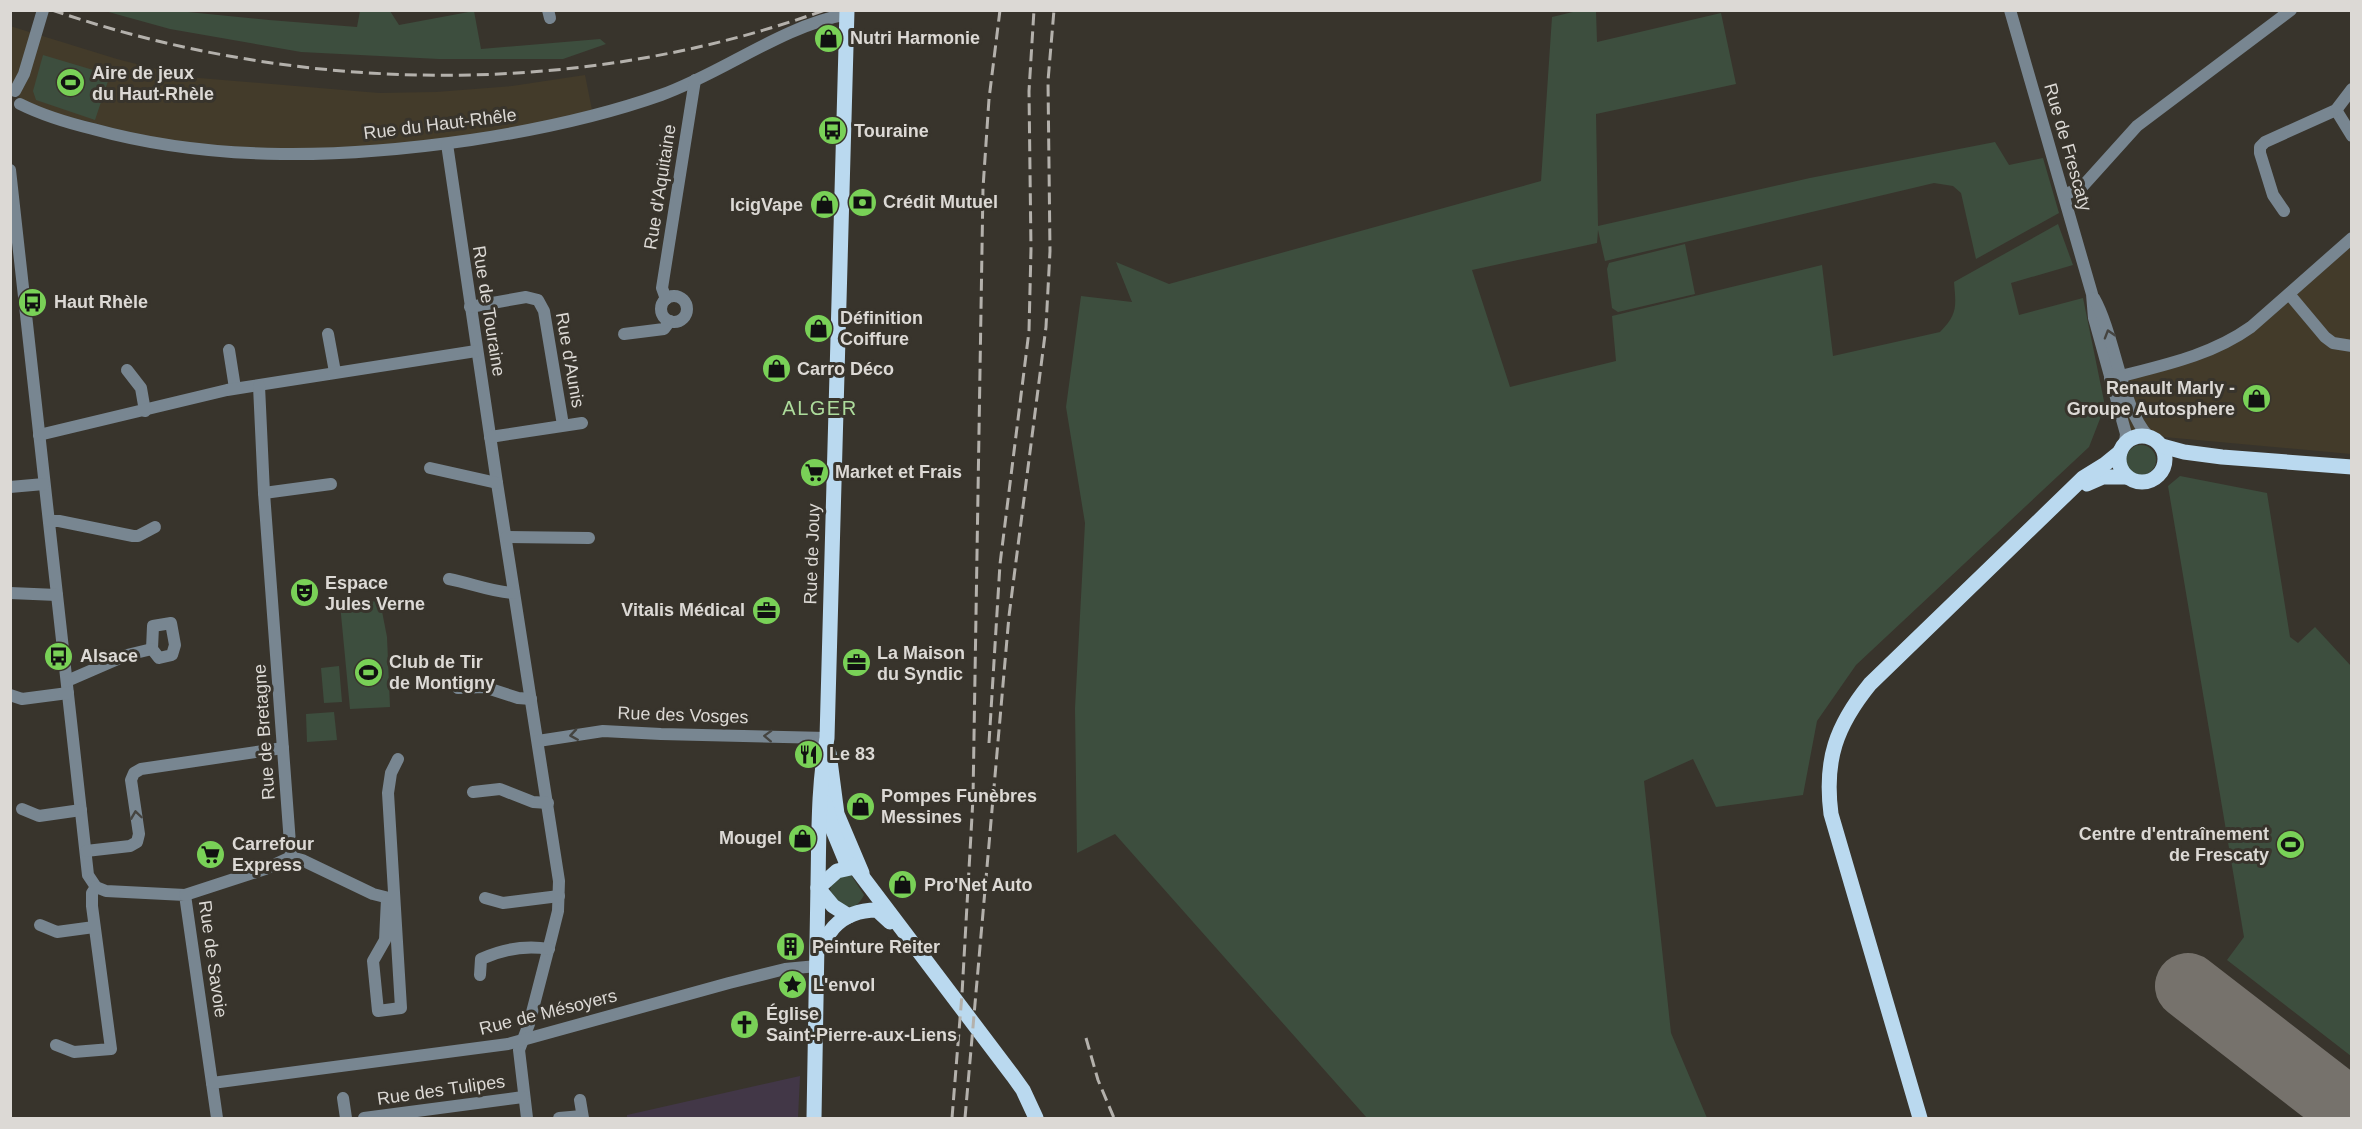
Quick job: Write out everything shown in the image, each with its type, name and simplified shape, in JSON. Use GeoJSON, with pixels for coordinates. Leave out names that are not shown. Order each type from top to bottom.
{"type":"FeatureCollection","features":[{"type":"Feature","properties":{"kind":"main road","name":"Rue de Jouy"},"geometry":{"type":"LineString","coordinates":[[814,1119],[819,830],[821,772],[827,738],[847,12]]}},
{"type":"Feature","properties":{"kind":"main road"},"geometry":{"type":"LineString","coordinates":[[1920,1119],[1831,814],[1828,776],[1832,752],[1844,720],[1870,684],[2083,478],[2104,465],[2136,436],[2222,458]]}},
{"type":"Feature","properties":{"kind":"main road"},"geometry":{"type":"LineString","coordinates":[[2155,441],[2165,453],[2164,468]]}},
{"type":"Feature","properties":{"kind":"main road"},"geometry":{"type":"LineString","coordinates":[[2122,447],[2119,465],[2126,477]]}},
{"type":"Feature","properties":{"kind":"main road"},"geometry":{"type":"LineString","coordinates":[[2058,504],[2085,485],[2103,477],[2126,477],[2133,481],[2147,482],[2154,480],[2164,468],[2180,461],[2222,458],[2352,467]]}},
{"type":"Feature","properties":{"kind":"main road"},"geometry":{"type":"LineString","coordinates":[[818,952],[833,922],[847,915],[864,901],[860,864],[837,814],[827,738]]}},
{"type":"Feature","properties":{"kind":"main road","name":"Rue de Jouy"},"geometry":{"type":"LineString","coordinates":[[821,772],[826,809],[846,862],[863,878],[979,1029],[1023,1090],[1036,1119]]}},
{"type":"Feature","properties":{"kind":"main road"},"geometry":{"type":"LineString","coordinates":[[863,878],[837,871],[818,888],[833,906],[847,915],[878,910],[914,945]]}},
{"type":"Feature","properties":{"kind":"street"},"geometry":{"type":"LineString","coordinates":[[15,107],[21,98],[13,91],[24,74],[43,10]]}},
{"type":"Feature","properties":{"kind":"street","name":"Rue de Frescaty"},"geometry":{"type":"LineString","coordinates":[[2010,10],[2092,294],[2104,315],[2126,434],[2122,447]]}},
{"type":"Feature","properties":{"kind":"street"},"geometry":{"type":"LineString","coordinates":[[2064,195],[2082,187],[2137,126],[2291,10]]}},
{"type":"Feature","properties":{"kind":"street","name":"Rue du Haut-Rhêle"},"geometry":{"type":"LineString","coordinates":[[15,107],[112,135],[194,149],[314,154],[381,151],[447,144],[535,130],[640,102],[695,80],[799,27],[847,12]]}},
{"type":"Feature","properties":{"kind":"street","name":"Rue d'Aquitaine"},"geometry":{"type":"LineString","coordinates":[[670,321],[662,312],[662,304],[666,298],[662,288],[695,80]]}},
{"type":"Feature","properties":{"kind":"street"},"geometry":{"type":"LineString","coordinates":[[2284,211],[2273,195],[2260,147],[2265,142],[2336,110],[2352,89]]}},
{"type":"Feature","properties":{"kind":"street"},"geometry":{"type":"LineString","coordinates":[[2336,110],[2352,136]]}},
{"type":"Feature","properties":{"kind":"street","name":"Rue de Touraine"},"geometry":{"type":"LineString","coordinates":[[447,144],[496,483],[558,866],[559,896],[549,949],[529,1024],[519,1050],[527,1119]]}},
{"type":"Feature","properties":{"kind":"street"},"geometry":{"type":"LineString","coordinates":[[10,170],[88,875],[96,887],[92,899],[94,927],[111,1049],[74,1052],[56,1045]]}},
{"type":"Feature","properties":{"kind":"street"},"geometry":{"type":"LineString","coordinates":[[2116,377],[2218,347],[2251,327],[2352,238]]}},
{"type":"Feature","properties":{"kind":"street"},"geometry":{"type":"LineString","coordinates":[[2289,294],[2325,337],[2333,343],[2352,346]]}},
{"type":"Feature","properties":{"kind":"street"},"geometry":{"type":"LineString","coordinates":[[624,334],[664,328],[670,321],[681,319],[687,308],[681,298],[673,296],[666,298]]}},
{"type":"Feature","properties":{"kind":"street","name":"Rue d'Aunis"},"geometry":{"type":"LineString","coordinates":[[470,307],[526,297],[538,300],[544,311],[563,425]]}},
{"type":"Feature","properties":{"kind":"street"},"geometry":{"type":"LineString","coordinates":[[328,334],[335,372]]}},
{"type":"Feature","properties":{"kind":"street"},"geometry":{"type":"LineString","coordinates":[[229,350],[235,388]]}},
{"type":"Feature","properties":{"kind":"street"},"geometry":{"type":"LineString","coordinates":[[39,435],[235,388],[476,351]]}},
{"type":"Feature","properties":{"kind":"street"},"geometry":{"type":"LineString","coordinates":[[127,370],[141,388],[145,411]]}},
{"type":"Feature","properties":{"kind":"street","name":"Rue de Frescaty"},"geometry":{"type":"LineString","coordinates":[[2116,377],[2142,429],[2155,441]]}},
{"type":"Feature","properties":{"kind":"street","name":"Rue de Bretagne"},"geometry":{"type":"LineString","coordinates":[[259,386],[264,492],[291,857]]}},
{"type":"Feature","properties":{"kind":"street","name":"Rue d'Aunis"},"geometry":{"type":"LineString","coordinates":[[490,436],[582,423]]}},
{"type":"Feature","properties":{"kind":"street"},"geometry":{"type":"LineString","coordinates":[[430,468],[496,483]]}},
{"type":"Feature","properties":{"kind":"street"},"geometry":{"type":"LineString","coordinates":[[10,487],[45,484]]}},
{"type":"Feature","properties":{"kind":"street"},"geometry":{"type":"LineString","coordinates":[[264,492],[331,484]]}},
{"type":"Feature","properties":{"kind":"street"},"geometry":{"type":"LineString","coordinates":[[49,521],[68,522],[133,536],[155,527]]}},
{"type":"Feature","properties":{"kind":"street"},"geometry":{"type":"LineString","coordinates":[[506,537],[589,538]]}},
{"type":"Feature","properties":{"kind":"street"},"geometry":{"type":"LineString","coordinates":[[449,579],[472,583],[500,592],[514,593]]}},
{"type":"Feature","properties":{"kind":"street"},"geometry":{"type":"LineString","coordinates":[[10,593],[57,595]]}},
{"type":"Feature","properties":{"kind":"street"},"geometry":{"type":"LineString","coordinates":[[10,695],[22,699],[67,687],[127,655],[152,649]]}},
{"type":"Feature","properties":{"kind":"street"},"geometry":{"type":"LineString","coordinates":[[458,688],[484,687],[518,698],[531,699]]}},
{"type":"Feature","properties":{"kind":"street","name":"Rue des Vosges"},"geometry":{"type":"LineString","coordinates":[[538,741],[603,731],[827,738]]}},
{"type":"Feature","properties":{"kind":"street"},"geometry":{"type":"LineString","coordinates":[[86,851],[130,846],[137,842],[131,780],[134,772],[141,769],[283,748]]}},
{"type":"Feature","properties":{"kind":"street"},"geometry":{"type":"LineString","coordinates":[[391,938],[373,961],[378,1011],[401,1008],[391,938],[388,793],[391,773],[398,759]]}},
{"type":"Feature","properties":{"kind":"street"},"geometry":{"type":"LineString","coordinates":[[473,792],[500,789],[533,802],[548,803]]}},
{"type":"Feature","properties":{"kind":"street"},"geometry":{"type":"LineString","coordinates":[[22,809],[39,816],[81,810]]}},
{"type":"Feature","properties":{"kind":"street"},"geometry":{"type":"LineString","coordinates":[[185,895],[256,872],[291,857],[390,899]]}},
{"type":"Feature","properties":{"kind":"street","name":"Rue de Savoie"},"geometry":{"type":"LineString","coordinates":[[96,887],[106,891],[185,895],[217,1119]]}},
{"type":"Feature","properties":{"kind":"street"},"geometry":{"type":"LineString","coordinates":[[485,898],[503,903],[559,896]]}},
{"type":"Feature","properties":{"kind":"street"},"geometry":{"type":"LineString","coordinates":[[39,925],[57,932],[94,927]]}},
{"type":"Feature","properties":{"kind":"street"},"geometry":{"type":"LineString","coordinates":[[480,975],[481,959],[498,951],[532,946],[549,949]]}},
{"type":"Feature","properties":{"kind":"street","name":"Rue de Mésoyers"},"geometry":{"type":"LineString","coordinates":[[212,1083],[522,1041],[785,969],[818,952]]}},
{"type":"Feature","properties":{"kind":"street","name":"Rue des Tulipes"},"geometry":{"type":"LineString","coordinates":[[364,1119],[397,1117],[523,1097]]}},
{"type":"Feature","properties":{"kind":"street"},"geometry":{"type":"LineString","coordinates":[[343,1098],[346,1119]]}},
{"type":"Feature","properties":{"kind":"street"},"geometry":{"type":"LineString","coordinates":[[560,1119],[583,1117],[580,1100]]}},
{"type":"Feature","properties":{"kind":"shaded area"},"geometry":{"type":"Polygon","coordinates":[[[10,26],[117,59],[187,77],[379,93],[436,92],[512,86],[585,75],[593,115],[381,151],[194,149],[20,104],[19,94],[11,90],[10,26]]]}},
{"type":"Feature","properties":{"kind":"shaded area"},"geometry":{"type":"Polygon","coordinates":[[[2351,238],[2351,454],[2142,435],[2130,439],[2110,379],[2219,347],[2351,238]]]}},
{"type":"Feature","properties":{"kind":"shaded area"},"geometry":{"type":"Polygon","coordinates":[[[800,1076],[798,1118],[627,1118],[627,1115],[800,1076]]]}},
{"type":"Feature","properties":{"kind":"green space"},"geometry":{"type":"Polygon","coordinates":[[[105,11],[178,11],[357,27],[360,11],[390,11],[399,25],[474,11],[481,49],[600,39],[606,44],[563,59],[439,59],[301,52],[170,29],[105,11]]]}},
{"type":"Feature","properties":{"kind":"green space"},"geometry":{"type":"Polygon","coordinates":[[[1577,11],[1596,11],[1597,42],[1721,13],[1736,84],[1596,114],[1598,226],[1810,178],[1995,142],[2009,165],[2043,158],[2059,213],[1976,259],[1961,193],[1953,186],[1934,183],[1605,261],[1598,230],[1597,243],[1472,270],[1510,387],[1616,361],[1612,316],[1822,265],[1833,356],[1940,332],[1953,315],[1954,282],[2058,224],[2073,265],[2011,283],[2019,315],[2083,298],[2105,406],[2089,447],[1856,665],[1817,721],[1803,795],[1716,807],[1693,759],[1644,781],[1671,1033],[1707,1118],[1367,1118],[1115,834],[1077,853],[1075,708],[1085,523],[1066,407],[1081,296],[1132,302],[1116,262],[1169,284],[1541,181],[1552,17],[1577,11]]]}},
{"type":"Feature","properties":{"kind":"green space","name":"Aire de jeux du Haut-Rhèle"},"geometry":{"type":"Polygon","coordinates":[[[43,55],[110,75],[95,120],[36,100],[33,91],[43,55]]]}},
{"type":"Feature","properties":{"kind":"green space"},"geometry":{"type":"Polygon","coordinates":[[[1685,244],[1695,294],[1618,312],[1612,308],[1607,269],[1609,263],[1685,244]]]}},
{"type":"Feature","properties":{"kind":"green space"},"geometry":{"type":"Polygon","coordinates":[[[2141,445],[2152,449],[2156,460],[2152,471],[2141,475],[2130,471],[2126,460],[2130,449],[2141,445]]]}},
{"type":"Feature","properties":{"kind":"green space","name":"Centre d'entraînement de Frescaty"},"geometry":{"type":"Polygon","coordinates":[[[2180,476],[2267,493],[2290,637],[2298,643],[2315,627],[2351,666],[2351,1056],[2227,960],[2244,937],[2168,486],[2180,476]]]}},
{"type":"Feature","properties":{"kind":"green space","name":"Club de Tir de Montigny"},"geometry":{"type":"Polygon","coordinates":[[[380,601],[387,637],[390,707],[350,709],[340,604],[380,601]]]}},
{"type":"Feature","properties":{"kind":"green space"},"geometry":{"type":"Polygon","coordinates":[[[339,666],[342,702],[324,703],[321,668],[339,666]]]}},
{"type":"Feature","properties":{"kind":"green space"},"geometry":{"type":"Polygon","coordinates":[[[334,712],[337,740],[307,742],[306,714],[334,712]]]}},
{"type":"Feature","properties":{"kind":"green space"},"geometry":{"type":"Polygon","coordinates":[[[851,875],[864,895],[852,907],[843,904],[830,893],[831,884],[836,876],[851,875]]]}},
{"type":"Feature","properties":{"kind":"runway"},"geometry":{"type":"LineString","coordinates":[[2188,986],[2352,1113]]}},
{"type":"Feature","properties":{"kind":"railway"},"geometry":{"type":"LineString","coordinates":[[52,10],[146,38],[242,58],[340,71],[439,75],[537,72],[635,60],[731,39],[825,10]]}},
{"type":"Feature","properties":{"kind":"railway"},"geometry":{"type":"LineString","coordinates":[[952,1118],[962,994],[973,798],[983,188],[989,99],[1000,10]]}},
{"type":"Feature","properties":{"kind":"railway"},"geometry":{"type":"LineString","coordinates":[[989,743],[1000,564],[1029,331],[1031,249],[1029,91],[1034,10]]}},
{"type":"Feature","properties":{"kind":"railway"},"geometry":{"type":"LineString","coordinates":[[965,1118],[1009,616],[1046,327],[1050,251],[1048,81],[1054,10]]}},
{"type":"Feature","properties":{"kind":"railway"},"geometry":{"type":"LineString","coordinates":[[1086,1038],[1098,1080],[1114,1118]]}},
{"type":"Feature","properties":{"kind":"place","name":"Nutri Harmonie"},"geometry":{"type":"Point","coordinates":[829,38]}},
{"type":"Feature","properties":{"kind":"place","name":"Aire de jeux du Haut-Rhèle"},"geometry":{"type":"Point","coordinates":[71,83]}},
{"type":"Feature","properties":{"kind":"place","name":"Touraine"},"geometry":{"type":"Point","coordinates":[833,131]}},
{"type":"Feature","properties":{"kind":"place","name":"Crédit Mutuel"},"geometry":{"type":"Point","coordinates":[862,202]}},
{"type":"Feature","properties":{"kind":"place","name":"IcigVape"},"geometry":{"type":"Point","coordinates":[824,205]}},
{"type":"Feature","properties":{"kind":"place","name":"Haut Rhèle"},"geometry":{"type":"Point","coordinates":[33,302]}},
{"type":"Feature","properties":{"kind":"place","name":"Définition Coiffure"},"geometry":{"type":"Point","coordinates":[819,328]}},
{"type":"Feature","properties":{"kind":"place","name":"Carro Déco"},"geometry":{"type":"Point","coordinates":[776,369]}},
{"type":"Feature","properties":{"kind":"place","name":"Renault Marly - Groupe Autosphere"},"geometry":{"type":"Point","coordinates":[2256,398]}},
{"type":"Feature","properties":{"kind":"place","name":"Market et Frais"},"geometry":{"type":"Point","coordinates":[814,472]}},
{"type":"Feature","properties":{"kind":"place","name":"Espace Jules Verne"},"geometry":{"type":"Point","coordinates":[304,593]}},
{"type":"Feature","properties":{"kind":"place","name":"Vitalis Médical"},"geometry":{"type":"Point","coordinates":[766,610]}},
{"type":"Feature","properties":{"kind":"place","name":"Alsace"},"geometry":{"type":"Point","coordinates":[59,656]}},
{"type":"Feature","properties":{"kind":"place","name":"La Maison du Syndic"},"geometry":{"type":"Point","coordinates":[856,663]}},
{"type":"Feature","properties":{"kind":"place","name":"Club de Tir de Montigny"},"geometry":{"type":"Point","coordinates":[368,672]}},
{"type":"Feature","properties":{"kind":"place","name":"Le 83"},"geometry":{"type":"Point","coordinates":[808,754]}},
{"type":"Feature","properties":{"kind":"place","name":"Pompes Funèbres Messines"},"geometry":{"type":"Point","coordinates":[860,806]}},
{"type":"Feature","properties":{"kind":"place","name":"Mougel"},"geometry":{"type":"Point","coordinates":[803,838]}},
{"type":"Feature","properties":{"kind":"place","name":"Centre d'entraînement de Frescaty"},"geometry":{"type":"Point","coordinates":[2290,844]}},
{"type":"Feature","properties":{"kind":"place","name":"Carrefour Express"},"geometry":{"type":"Point","coordinates":[211,854]}},
{"type":"Feature","properties":{"kind":"place","name":"Pro'Net Auto"},"geometry":{"type":"Point","coordinates":[903,885]}},
{"type":"Feature","properties":{"kind":"place","name":"Peinture Reiter"},"geometry":{"type":"Point","coordinates":[791,947]}},
{"type":"Feature","properties":{"kind":"place","name":"L'envol"},"geometry":{"type":"Point","coordinates":[792,985]}},
{"type":"Feature","properties":{"kind":"place","name":"Église Saint-Pierre-aux-Liens"},"geometry":{"type":"Point","coordinates":[745,1024]}},
{"type":"Feature","properties":{"kind":"district","name":"ALGER"},"geometry":{"type":"Point","coordinates":[820,408]}}]}
